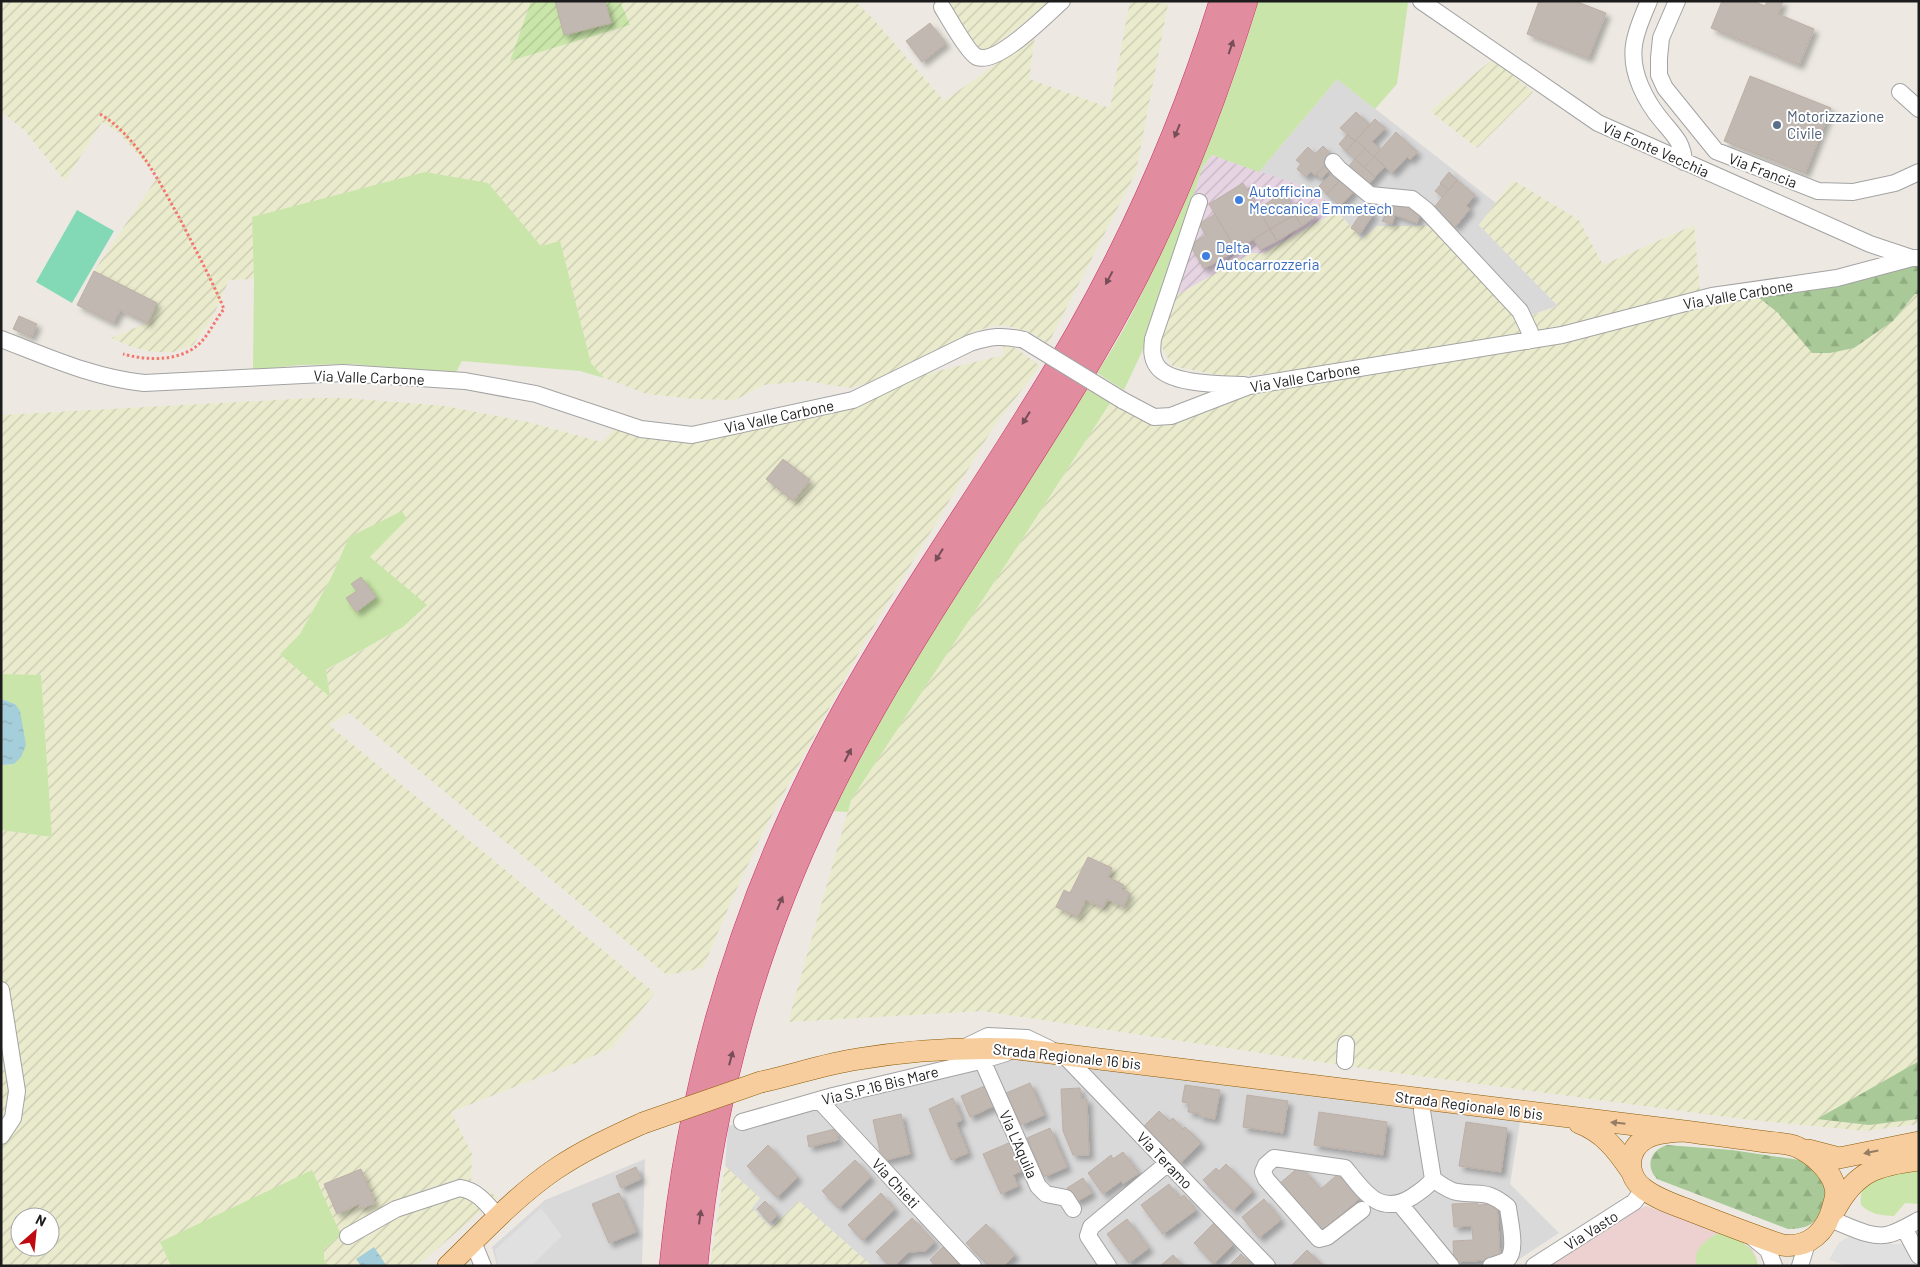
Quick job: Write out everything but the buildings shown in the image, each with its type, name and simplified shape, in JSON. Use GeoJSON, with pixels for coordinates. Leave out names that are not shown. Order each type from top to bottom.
{"type":"FeatureCollection","features":[{"type":"Feature","properties":{"kind":"highway"},"geometry":{"type":"LineString","coordinates":[[695,1266],[706,1176],[725,1080],[761,956],[776,913],[812,827],[852,746],[897,668],[1068,395],[1109,326],[1152,244],[1179,186],[1204,89],[1222,1]]}},
{"type":"Feature","properties":{"kind":"highway"},"geometry":{"type":"LineString","coordinates":[[672,1266],[683,1174],[701,1078],[740,945],[777,848],[831,736],[873,662],[1090,313],[1152,190],[1182,119],[1204,89],[1245,1]]}},
{"type":"Feature","properties":{"kind":"main road","name":"Strada Regionale 16 bis"},"geometry":{"type":"LineString","coordinates":[[448,1266],[526,1192],[554,1171],[585,1151],[643,1124],[761,1082],[857,1059],[934,1049],[978,1047],[1061,1053],[1684,1131]]}},
{"type":"Feature","properties":{"kind":"main road","name":"Strada Regionale 16 bis"},"geometry":{"type":"LineString","coordinates":[[1562,1117],[1598,1132],[1614,1148],[1631,1171],[1635,1180],[1644,1189]]}},
{"type":"Feature","properties":{"kind":"main road"},"geometry":{"type":"LineString","coordinates":[[1631,1171],[1631,1160],[1639,1143],[1663,1132],[1684,1131],[1796,1146],[1839,1158],[1919,1142]]}},
{"type":"Feature","properties":{"kind":"main road"},"geometry":{"type":"LineString","coordinates":[[1796,1146],[1825,1168],[1835,1186],[1836,1193],[1830,1219]]}},
{"type":"Feature","properties":{"kind":"main road"},"geometry":{"type":"LineString","coordinates":[[1644,1189],[1668,1202],[1744,1232],[1782,1245],[1793,1246],[1808,1243],[1819,1234],[1846,1191],[1864,1174],[1876,1168],[1919,1160]]}},
{"type":"Feature","properties":{"kind":"street"},"geometry":{"type":"LineString","coordinates":[[942,7],[968,50],[977,57],[989,58],[1006,49],[1062,1]]}},
{"type":"Feature","properties":{"kind":"street","name":"Via Fonte Vecchia"},"geometry":{"type":"LineString","coordinates":[[1422,1],[1598,124],[1870,244],[1915,258]]}},
{"type":"Feature","properties":{"kind":"street"},"geometry":{"type":"LineString","coordinates":[[1649,1],[1639,25],[1634,46],[1635,68],[1640,88],[1655,112],[1684,150],[1684,162]]}},
{"type":"Feature","properties":{"kind":"street","name":"Via Francia"},"geometry":{"type":"LineString","coordinates":[[1678,1],[1661,38],[1659,75],[1665,88],[1716,152],[1818,191],[1853,192],[1895,183],[1919,172]]}},
{"type":"Feature","properties":{"kind":"street"},"geometry":{"type":"LineString","coordinates":[[1900,92],[1919,109]]}},
{"type":"Feature","properties":{"kind":"street"},"geometry":{"type":"LineString","coordinates":[[1333,162],[1370,195],[1412,199],[1426,210],[1520,311],[1530,332],[1528,340]]}},
{"type":"Feature","properties":{"kind":"street"},"geometry":{"type":"LineString","coordinates":[[1200,202],[1153,339],[1152,354],[1158,367],[1173,378],[1249,386]]}},
{"type":"Feature","properties":{"kind":"street","name":"Via Valle Carbone"},"geometry":{"type":"LineString","coordinates":[[1,339],[95,375],[120,381],[144,384],[343,373],[465,381],[536,394],[642,429],[692,435],[853,400],[970,343],[988,337],[1005,336],[1024,340],[1154,418],[1171,416],[1249,386],[1562,335],[1712,296],[1837,278],[1915,258]]}},
{"type":"Feature","properties":{"kind":"street"},"geometry":{"type":"LineString","coordinates":[[1,990],[17,1091],[13,1118],[1,1136]]}},
{"type":"Feature","properties":{"kind":"street"},"geometry":{"type":"LineString","coordinates":[[962,1049],[988,1036],[1027,1038],[1061,1053]]}},
{"type":"Feature","properties":{"kind":"street"},"geometry":{"type":"LineString","coordinates":[[1344,1061],[1346,1044]]}},
{"type":"Feature","properties":{"kind":"street","name":"Via S.P.16 Bis Mare"},"geometry":{"type":"LineString","coordinates":[[742,1122],[819,1100],[982,1060],[1018,1049]]}},
{"type":"Feature","properties":{"kind":"street","name":"Via Teramo"},"geometry":{"type":"LineString","coordinates":[[1061,1053],[1267,1266]]}},
{"type":"Feature","properties":{"kind":"street","name":"Via L'Aquila"},"geometry":{"type":"LineString","coordinates":[[982,1060],[1038,1186],[1046,1194],[1066,1198],[1073,1209]]}},
{"type":"Feature","properties":{"kind":"street"},"geometry":{"type":"LineString","coordinates":[[1368,1205],[1345,1168],[1274,1158],[1266,1165],[1263,1172],[1266,1179],[1319,1239],[1328,1237],[1368,1205],[1383,1203],[1400,1204],[1429,1186],[1433,1179],[1422,1111],[1422,1099]]}},
{"type":"Feature","properties":{"kind":"street","name":"Via Chieti"},"geometry":{"type":"LineString","coordinates":[[819,1100],[973,1266]]}},
{"type":"Feature","properties":{"kind":"street"},"geometry":{"type":"LineString","coordinates":[[1108,1266],[1088,1236],[1091,1227],[1168,1163]]}},
{"type":"Feature","properties":{"kind":"street"},"geometry":{"type":"LineString","coordinates":[[1433,1179],[1455,1192],[1484,1194],[1497,1198],[1508,1208],[1512,1245],[1511,1253],[1506,1260],[1491,1266]]}},
{"type":"Feature","properties":{"kind":"street"},"geometry":{"type":"LineString","coordinates":[[348,1236],[396,1209],[460,1188],[472,1190],[481,1197],[499,1218]]}},
{"type":"Feature","properties":{"kind":"street","name":"Via Vasto"},"geometry":{"type":"LineString","coordinates":[[1534,1266],[1634,1202],[1644,1189]]}},
{"type":"Feature","properties":{"kind":"street"},"geometry":{"type":"LineString","coordinates":[[1400,1204],[1451,1266]]}},
{"type":"Feature","properties":{"kind":"street"},"geometry":{"type":"LineString","coordinates":[[1830,1219],[1868,1233],[1881,1235],[1889,1235],[1919,1220]]}},
{"type":"Feature","properties":{"kind":"street"},"geometry":{"type":"LineString","coordinates":[[1904,1228],[1919,1256]]}},
{"type":"Feature","properties":{"kind":"street"},"geometry":{"type":"LineString","coordinates":[[1744,1232],[1768,1250],[1774,1266]]}},
{"type":"Feature","properties":{"kind":"street"},"geometry":{"type":"LineString","coordinates":[[473,1242],[484,1266]]}},
{"type":"Feature","properties":{"kind":"street"},"geometry":{"type":"LineString","coordinates":[[1800,1266],[1808,1243]]}},
{"type":"Feature","properties":{"kind":"path"},"geometry":{"type":"LineString","coordinates":[[100,114],[110,120],[126,135],[148,164],[208,273],[224,308],[202,342],[188,353],[164,358],[142,359],[124,354]]}},
{"type":"Feature","properties":{"kind":"shaded area"},"geometry":{"type":"Polygon","coordinates":[[[1337,79],[1496,203],[1479,225],[1558,306],[1522,318],[1362,240],[1337,211],[1314,190],[1259,172],[1337,79]]]}},
{"type":"Feature","properties":{"kind":"shaded area"},"geometry":{"type":"Polygon","coordinates":[[[1212,155],[1314,190],[1337,211],[1264,253],[1252,253],[1177,295],[1163,289],[1202,168],[1212,155]]]}},
{"type":"Feature","properties":{"kind":"shaded area"},"geometry":{"type":"Polygon","coordinates":[[[1017,1055],[1521,1116],[1510,1184],[1559,1233],[1509,1266],[872,1266],[799,1201],[772,1227],[751,1208],[759,1198],[725,1166],[728,1126],[1017,1055]]]}},
{"type":"Feature","properties":{"kind":"shaded area"},"geometry":{"type":"Polygon","coordinates":[[[645,1159],[642,1266],[497,1266],[492,1247],[545,1200],[645,1159]]]}},
{"type":"Feature","properties":{"kind":"shaded area"},"geometry":{"type":"Polygon","coordinates":[[[1646,1206],[1734,1237],[1752,1249],[1758,1266],[1548,1266],[1646,1206]]]}},
{"type":"Feature","properties":{"kind":"shaded area"},"geometry":{"type":"Polygon","coordinates":[[[541,1208],[562,1236],[531,1266],[498,1266],[495,1250],[541,1208]]]}},
{"type":"Feature","properties":{"kind":"shaded area"},"geometry":{"type":"Polygon","coordinates":[[[1855,1235],[1894,1244],[1905,1244],[1915,1266],[1848,1266],[1829,1260],[1838,1244],[1844,1239],[1855,1235]]]}},
{"type":"Feature","properties":{"kind":"green space"},"geometry":{"type":"Polygon","coordinates":[[[1,1],[531,1],[510,61],[630,25],[620,1],[855,1],[875,21],[944,101],[1035,36],[1029,79],[1110,108],[1130,1],[1168,4],[1136,172],[1048,344],[1032,333],[1016,328],[1002,325],[989,327],[870,383],[849,388],[806,381],[764,385],[735,400],[694,399],[647,394],[604,378],[591,363],[560,241],[541,246],[488,183],[252,217],[254,279],[229,280],[212,319],[193,345],[173,352],[152,352],[129,346],[111,338],[147,323],[157,303],[94,271],[159,175],[148,166],[118,132],[102,122],[65,181],[25,131],[1,111],[1,1]]]}},
{"type":"Feature","properties":{"kind":"green space"},"geometry":{"type":"Polygon","coordinates":[[[531,1],[620,1],[630,25],[510,61],[531,1]]]}},
{"type":"Feature","properties":{"kind":"green space"},"geometry":{"type":"Polygon","coordinates":[[[945,1],[1044,1],[1048,4],[994,46],[982,52],[945,1]]]}},
{"type":"Feature","properties":{"kind":"green space"},"geometry":{"type":"Polygon","coordinates":[[[1258,1],[1407,1],[1397,84],[1375,109],[1337,79],[1259,172],[1212,155],[1202,168],[1147,341],[1124,390],[1097,373],[1134,310],[1164,245],[1227,95],[1258,1]]]}},
{"type":"Feature","properties":{"kind":"green space"},"geometry":{"type":"Polygon","coordinates":[[[1493,59],[1533,92],[1477,148],[1430,111],[1493,59]]]}},
{"type":"Feature","properties":{"kind":"green space"},"geometry":{"type":"Polygon","coordinates":[[[425,172],[488,183],[541,246],[560,241],[591,363],[604,378],[580,371],[462,361],[455,374],[353,364],[300,365],[253,370],[254,279],[252,217],[425,172]]]}},
{"type":"Feature","properties":{"kind":"green space"},"geometry":{"type":"Polygon","coordinates":[[[1513,180],[1579,220],[1603,265],[1694,225],[1700,293],[1533,333],[1309,370],[1228,377],[1172,366],[1161,345],[1167,316],[1177,295],[1252,253],[1264,253],[1337,211],[1362,239],[1377,226],[1438,226],[1523,318],[1558,306],[1479,225],[1513,180]]]}},
{"type":"Feature","properties":{"kind":"green space"},"geometry":{"type":"Polygon","coordinates":[[[77,210],[114,231],[72,303],[36,282],[77,210]]]}},
{"type":"Feature","properties":{"kind":"green space"},"geometry":{"type":"Polygon","coordinates":[[[1919,264],[1919,294],[1915,294],[1893,321],[1854,348],[1830,353],[1812,353],[1778,313],[1757,296],[1919,264]]]}},
{"type":"Feature","properties":{"kind":"green space"},"geometry":{"type":"Polygon","coordinates":[[[1915,294],[1919,294],[1919,1124],[1866,1131],[1742,1119],[1367,1069],[982,1011],[788,1022],[851,800],[1110,403],[1155,421],[1250,389],[1712,302],[1757,296],[1778,313],[1790,326],[1893,321],[1915,294]]]}},
{"type":"Feature","properties":{"kind":"green space"},"geometry":{"type":"Polygon","coordinates":[[[1003,344],[1017,349],[1040,366],[994,426],[865,641],[764,830],[703,968],[667,975],[349,713],[329,725],[655,993],[611,1049],[451,1112],[472,1154],[471,1182],[498,1197],[417,1266],[328,1266],[324,1259],[324,1249],[160,1242],[171,1266],[1,1266],[1,830],[52,837],[41,675],[1,674],[1,415],[312,398],[344,398],[445,406],[528,422],[602,442],[617,426],[690,440],[917,376],[1004,355],[1003,344]],[[407,519],[370,528],[349,537],[332,576],[300,634],[280,654],[330,696],[326,671],[403,627],[427,606],[370,557],[407,519]]]}},
{"type":"Feature","properties":{"kind":"green space"},"geometry":{"type":"Polygon","coordinates":[[[1087,389],[1110,403],[851,800],[848,812],[829,811],[913,657],[1087,389]]]}},
{"type":"Feature","properties":{"kind":"green space"},"geometry":{"type":"Polygon","coordinates":[[[402,511],[407,519],[370,557],[427,605],[403,627],[326,670],[330,697],[280,654],[300,634],[332,576],[349,537],[402,511]]]}},
{"type":"Feature","properties":{"kind":"green space"},"geometry":{"type":"Polygon","coordinates":[[[1,674],[41,675],[52,837],[1,830],[1,765],[14,764],[15,704],[1,699],[1,674]]]}},
{"type":"Feature","properties":{"kind":"green space"},"geometry":{"type":"Polygon","coordinates":[[[1919,1061],[1919,1119],[1869,1125],[1817,1119],[1919,1061]]]}},
{"type":"Feature","properties":{"kind":"green space"},"geometry":{"type":"Polygon","coordinates":[[[1667,1145],[1732,1150],[1806,1161],[1814,1166],[1829,1195],[1815,1221],[1805,1227],[1788,1229],[1657,1179],[1651,1169],[1651,1159],[1661,1147],[1667,1145]]]}},
{"type":"Feature","properties":{"kind":"green space"},"geometry":{"type":"Polygon","coordinates":[[[725,1166],[760,1198],[752,1208],[771,1227],[799,1201],[872,1266],[710,1266],[725,1166]]]}},
{"type":"Feature","properties":{"kind":"green space"},"geometry":{"type":"Polygon","coordinates":[[[312,1170],[341,1235],[324,1249],[324,1259],[328,1266],[171,1266],[160,1242],[312,1170]]]}},
{"type":"Feature","properties":{"kind":"green space"},"geometry":{"type":"Polygon","coordinates":[[[1919,1170],[1919,1204],[1905,1203],[1894,1216],[1872,1213],[1861,1205],[1861,1194],[1871,1181],[1890,1174],[1919,1170]]]}},
{"type":"Feature","properties":{"kind":"green space"},"geometry":{"type":"Polygon","coordinates":[[[1721,1232],[1745,1244],[1753,1253],[1758,1266],[1697,1266],[1696,1254],[1699,1249],[1711,1237],[1721,1232]]]}},
{"type":"Feature","properties":{"kind":"water"},"geometry":{"type":"Polygon","coordinates":[[[1,699],[15,704],[20,711],[26,745],[21,757],[14,764],[1,765],[1,699]]]}},
{"type":"Feature","properties":{"kind":"water"},"geometry":{"type":"Polygon","coordinates":[[[374,1247],[386,1265],[361,1266],[356,1259],[374,1247]]]}},
{"type":"Feature","properties":{"kind":"place","name":"Motorizzazione Civile"},"geometry":{"type":"Point","coordinates":[1777,125]}},
{"type":"Feature","properties":{"kind":"place","name":"Autofficina Meccanica Emmetech"},"geometry":{"type":"Point","coordinates":[1239,200]}},
{"type":"Feature","properties":{"kind":"place","name":"Delta Autocarrozzeria"},"geometry":{"type":"Point","coordinates":[1206,256]}}]}
